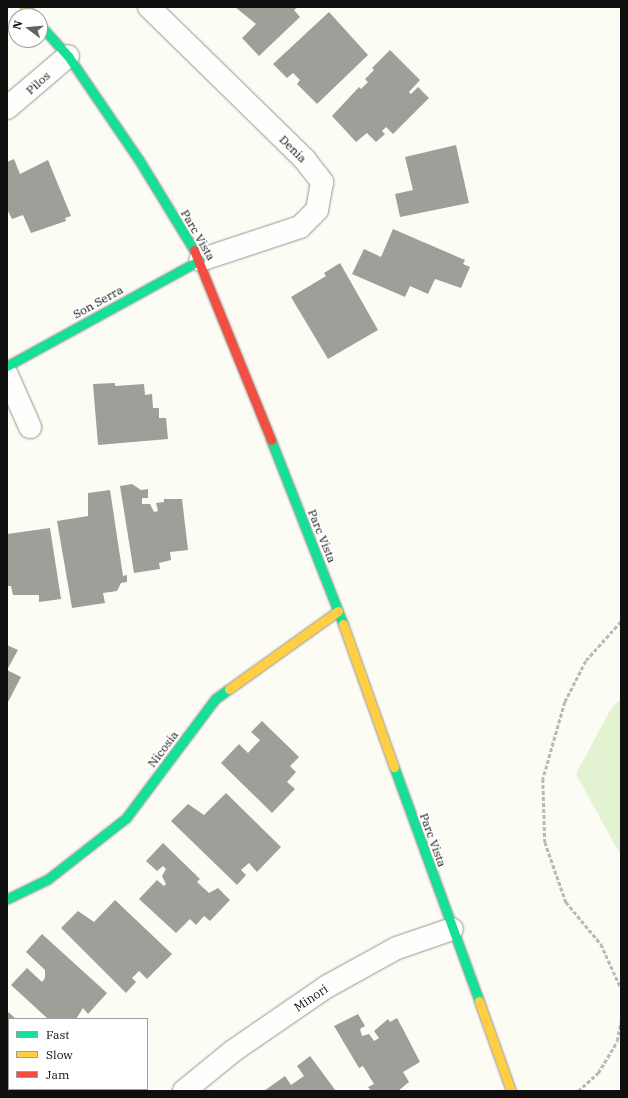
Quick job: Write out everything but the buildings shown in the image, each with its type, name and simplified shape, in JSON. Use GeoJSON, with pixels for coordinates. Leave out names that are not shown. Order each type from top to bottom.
{"type":"FeatureCollection","features":[{"type":"Feature","properties":{"kind":"street","name":"Denia"},"geometry":{"type":"LineString","coordinates":[[149,7],[305,160],[322,182],[317,210],[300,227],[200,260]]}},
{"type":"Feature","properties":{"kind":"street","name":"Parc Vista"},"geometry":{"type":"LineString","coordinates":[[48,33],[68,56],[139,160],[200,260],[338,611],[511,1091]]}},
{"type":"Feature","properties":{"kind":"street","name":"Pilos"},"geometry":{"type":"LineString","coordinates":[[7,108],[68,56]]}},
{"type":"Feature","properties":{"kind":"street","name":"Son Serra"},"geometry":{"type":"LineString","coordinates":[[7,366],[200,260]]}},
{"type":"Feature","properties":{"kind":"street"},"geometry":{"type":"LineString","coordinates":[[7,374],[30,427]]}},
{"type":"Feature","properties":{"kind":"street","name":"Nicosia"},"geometry":{"type":"LineString","coordinates":[[7,900],[48,879],[126,818],[215,699],[338,611]]}},
{"type":"Feature","properties":{"kind":"street","name":"Minori"},"geometry":{"type":"LineString","coordinates":[[184,1091],[234,1050],[326,987],[397,948],[452,928]]}},
{"type":"Feature","properties":{"kind":"path"},"geometry":{"type":"LineString","coordinates":[[621,622],[586,661],[565,702],[543,779],[545,842],[566,902],[601,944],[621,988]]}},
{"type":"Feature","properties":{"kind":"path"},"geometry":{"type":"LineString","coordinates":[[578,1091],[598,1073],[617,1041],[621,1021]]}},
{"type":"Feature","properties":{"kind":"green space"},"geometry":{"type":"Polygon","coordinates":[[[621,699],[621,856],[576,774],[612,707],[621,699]]]}},
{"type":"Feature","properties":{"kind":"traffic: fast"},"geometry":{"type":"LineString","coordinates":[[48,34],[68,56],[139,160],[194,250]]}},
{"type":"Feature","properties":{"kind":"traffic: fast"},"geometry":{"type":"LineString","coordinates":[[7,366],[200,260]]}},
{"type":"Feature","properties":{"kind":"traffic: fast"},"geometry":{"type":"LineString","coordinates":[[271,440],[343,624]]}},
{"type":"Feature","properties":{"kind":"traffic: fast"},"geometry":{"type":"LineString","coordinates":[[7,899],[48,879],[126,818],[215,699],[229,689]]}},
{"type":"Feature","properties":{"kind":"traffic: fast"},"geometry":{"type":"LineString","coordinates":[[394,767],[479,1001]]}},
{"type":"Feature","properties":{"kind":"traffic: slow"},"geometry":{"type":"LineString","coordinates":[[229,689],[338,611]]}},
{"type":"Feature","properties":{"kind":"traffic: slow"},"geometry":{"type":"LineString","coordinates":[[343,624],[394,767]]}},
{"type":"Feature","properties":{"kind":"traffic: slow"},"geometry":{"type":"LineString","coordinates":[[479,1001],[511,1091]]}},
{"type":"Feature","properties":{"kind":"traffic: jam"},"geometry":{"type":"LineString","coordinates":[[194,250],[271,440]]}}]}
